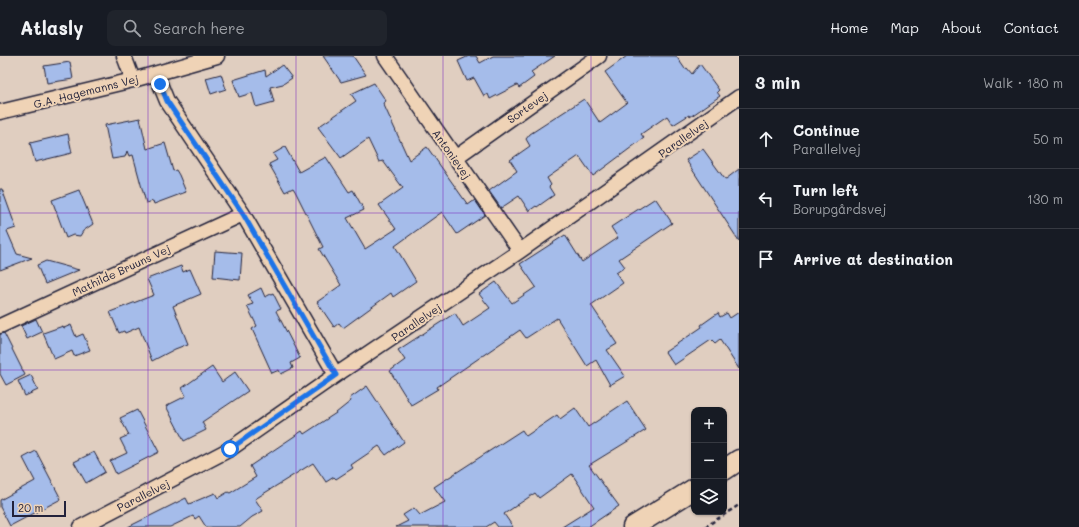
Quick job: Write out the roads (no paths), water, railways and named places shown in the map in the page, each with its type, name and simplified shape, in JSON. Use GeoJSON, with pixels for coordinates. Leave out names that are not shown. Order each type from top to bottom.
{"type":"FeatureCollection","features":[{"type":"Feature","properties":{"kind":"main road"},"geometry":{"type":"LineString","coordinates":[[727,468],[739,460]]}},
{"type":"Feature","properties":{"kind":"main road"},"geometry":{"type":"LineString","coordinates":[[633,527],[691,491]]}},
{"type":"Feature","properties":{"kind":"street"},"geometry":{"type":"LineString","coordinates":[[124,56],[134,80]]}},
{"type":"Feature","properties":{"kind":"street","name":"G.A. Hagemanns Vej"},"geometry":{"type":"LineString","coordinates":[[0,112],[134,80],[217,56]]}},
{"type":"Feature","properties":{"kind":"street","name":"Antonievej"},"geometry":{"type":"LineString","coordinates":[[385,56],[520,252]]}},
{"type":"Feature","properties":{"kind":"street","name":"Sortevej"},"geometry":{"type":"LineString","coordinates":[[455,158],[599,56]]}},
{"type":"Feature","properties":{"kind":"street"},"geometry":{"type":"LineString","coordinates":[[156,74],[167,101],[243,214],[336,375]]}},
{"type":"Feature","properties":{"kind":"street","name":"Parallelvej"},"geometry":{"type":"LineString","coordinates":[[81,527],[230,449],[336,375],[520,252],[739,97]]}},
{"type":"Feature","properties":{"kind":"street","name":"Mathilde Bruuns Vej"},"geometry":{"type":"LineString","coordinates":[[0,326],[243,214]]}}]}
